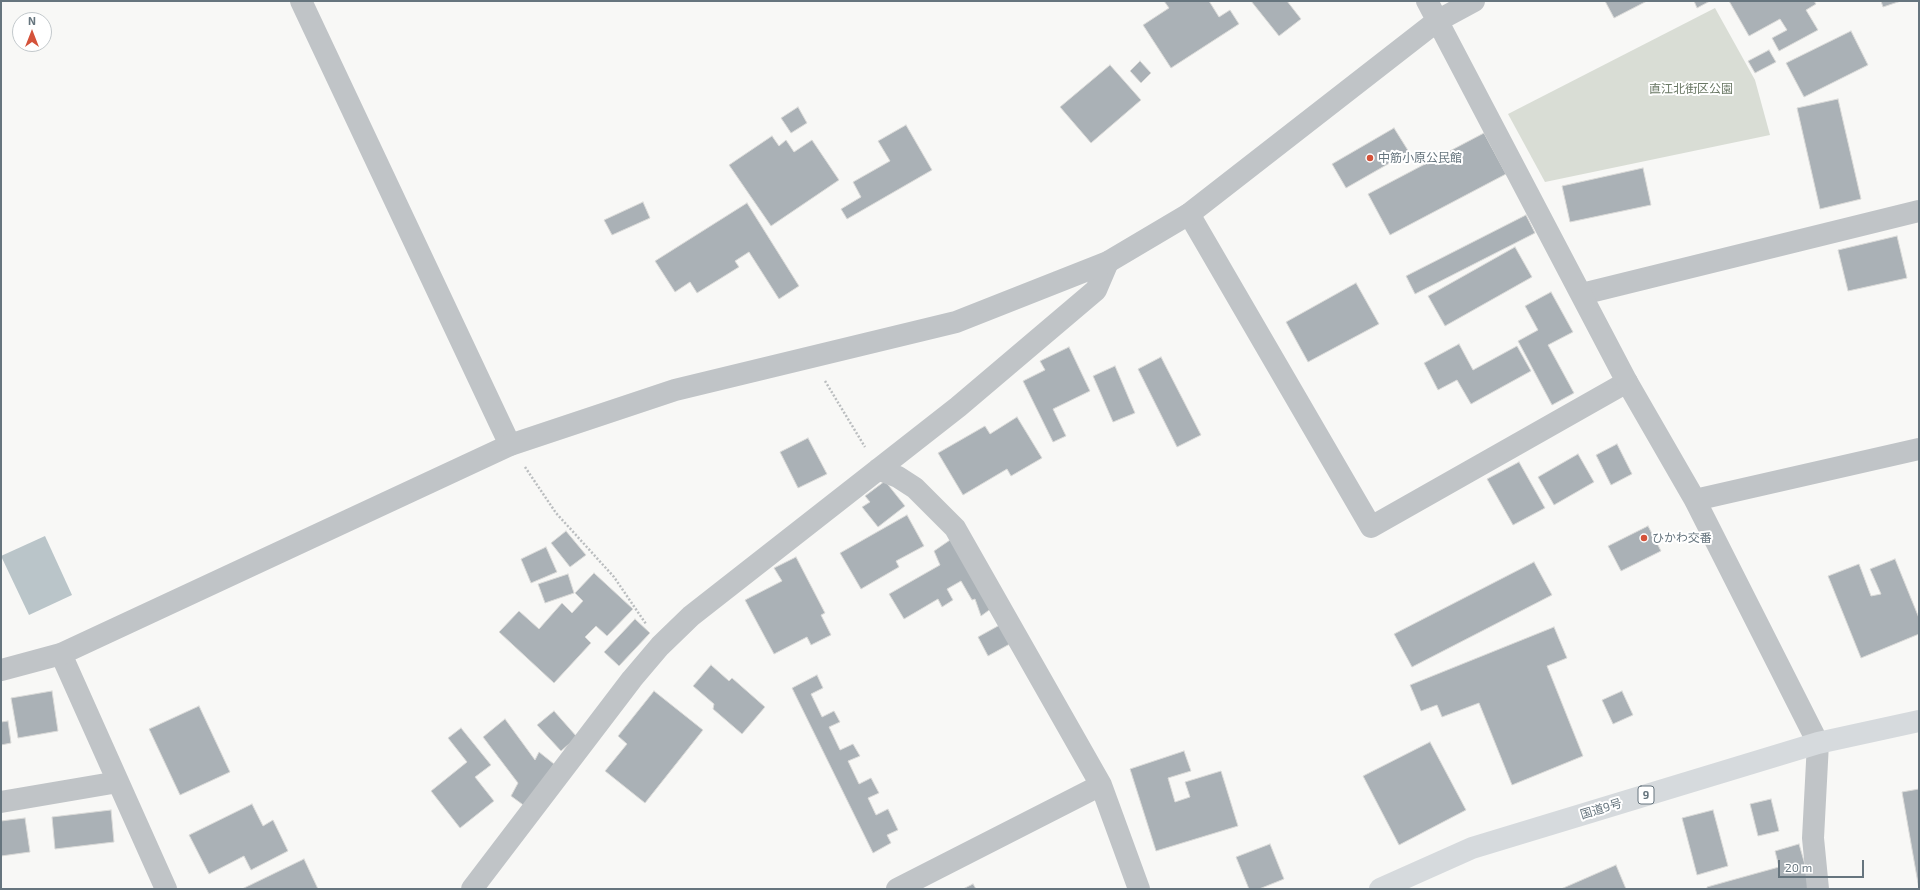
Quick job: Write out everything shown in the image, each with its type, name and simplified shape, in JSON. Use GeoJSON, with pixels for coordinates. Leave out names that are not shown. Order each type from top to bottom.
{"type":"FeatureCollection","features":[{"type":"Feature","properties":{"kind":"highway","name":"国道9号"},"geometry":{"type":"LineString","coordinates":[[1380,889],[1472,848],[1818,743],[1919,721]]}},
{"type":"Feature","properties":{"kind":"street"},"geometry":{"type":"LineString","coordinates":[[301,1],[510,445]]}},
{"type":"Feature","properties":{"kind":"street"},"geometry":{"type":"LineString","coordinates":[[1427,1],[1627,382],[1695,500],[1818,743],[1814,838],[1818,889]]}},
{"type":"Feature","properties":{"kind":"street"},"geometry":{"type":"LineString","coordinates":[[1,670],[62,654],[510,445],[675,390],[956,322],[1108,262],[1189,214],[1437,21],[1474,1]]}},
{"type":"Feature","properties":{"kind":"street"},"geometry":{"type":"LineString","coordinates":[[1582,294],[1919,211]]}},
{"type":"Feature","properties":{"kind":"street"},"geometry":{"type":"LineString","coordinates":[[1189,214],[1371,527],[1627,382]]}},
{"type":"Feature","properties":{"kind":"street"},"geometry":{"type":"LineString","coordinates":[[472,889],[632,679],[660,646],[691,616],[958,407],[1096,290],[1108,262]]}},
{"type":"Feature","properties":{"kind":"street"},"geometry":{"type":"LineString","coordinates":[[1695,500],[1919,449]]}},
{"type":"Feature","properties":{"kind":"street"},"geometry":{"type":"LineString","coordinates":[[878,469],[898,477],[914,488],[955,528],[1101,786],[1139,889]]}},
{"type":"Feature","properties":{"kind":"street"},"geometry":{"type":"LineString","coordinates":[[62,654],[166,889]]}},
{"type":"Feature","properties":{"kind":"street"},"geometry":{"type":"LineString","coordinates":[[1,802],[118,782]]}},
{"type":"Feature","properties":{"kind":"street"},"geometry":{"type":"LineString","coordinates":[[897,889],[1101,786]]}},
{"type":"Feature","properties":{"kind":"path"},"geometry":{"type":"LineString","coordinates":[[811,357],[878,469]]}},
{"type":"Feature","properties":{"kind":"path"},"geometry":{"type":"LineString","coordinates":[[510,445],[556,513],[614,576],[660,646]]}},
{"type":"Feature","properties":{"kind":"green space","name":"直江北街区公園"},"geometry":{"type":"Polygon","coordinates":[[[1715,8],[1755,80],[1770,135],[1545,182],[1508,114],[1715,8]]]}},
{"type":"Feature","properties":{"kind":"shaded area"},"geometry":{"type":"Polygon","coordinates":[[[45,536],[72,595],[29,615],[1,556],[45,536]]]}},
{"type":"Feature","properties":{"kind":"building"},"geometry":{"type":"Polygon","coordinates":[[[1164,1],[1209,1],[1219,17],[1230,10],[1239,24],[1171,68],[1143,25],[1169,8],[1164,1]]]}},
{"type":"Feature","properties":{"kind":"building"},"geometry":{"type":"Polygon","coordinates":[[[1251,1],[1287,1],[1301,19],[1279,36],[1251,1]]]}},
{"type":"Feature","properties":{"kind":"building"},"geometry":{"type":"Polygon","coordinates":[[[1605,1],[1647,1],[1614,18],[1605,1]]]}},
{"type":"Feature","properties":{"kind":"building"},"geometry":{"type":"Polygon","coordinates":[[[1694,1],[1710,1],[1697,8],[1694,1]]]}},
{"type":"Feature","properties":{"kind":"building"},"geometry":{"type":"Polygon","coordinates":[[[1729,1],[1814,1],[1816,4],[1806,10],[1818,30],[1779,51],[1772,38],[1787,30],[1780,19],[1749,36],[1729,1]]]}},
{"type":"Feature","properties":{"kind":"building"},"geometry":{"type":"Polygon","coordinates":[[[1881,1],[1901,1],[1883,7],[1881,1]]]}},
{"type":"Feature","properties":{"kind":"building"},"geometry":{"type":"Polygon","coordinates":[[[1851,31],[1868,65],[1804,97],[1786,63],[1851,31]]]}},
{"type":"Feature","properties":{"kind":"building"},"geometry":{"type":"Polygon","coordinates":[[[1769,50],[1776,62],[1755,73],[1748,61],[1769,50]]]}},
{"type":"Feature","properties":{"kind":"building"},"geometry":{"type":"Polygon","coordinates":[[[1140,61],[1151,73],[1141,83],[1130,71],[1140,61]]]}},
{"type":"Feature","properties":{"kind":"building"},"geometry":{"type":"Polygon","coordinates":[[[1110,65],[1141,100],[1091,143],[1060,107],[1110,65]]]}},
{"type":"Feature","properties":{"kind":"building"},"geometry":{"type":"Polygon","coordinates":[[[1838,99],[1861,199],[1820,209],[1797,108],[1838,99]]]}},
{"type":"Feature","properties":{"kind":"building"},"geometry":{"type":"Polygon","coordinates":[[[798,107],[807,123],[791,133],[781,118],[798,107]]]}},
{"type":"Feature","properties":{"kind":"building"},"geometry":{"type":"Polygon","coordinates":[[[906,125],[932,170],[847,219],[841,209],[861,197],[853,182],[890,161],[878,141],[906,125]]]}},
{"type":"Feature","properties":{"kind":"building","name":"中筋小原公民館"},"geometry":{"type":"Polygon","coordinates":[[[1394,128],[1409,152],[1346,188],[1332,164],[1394,128]]]}},
{"type":"Feature","properties":{"kind":"building"},"geometry":{"type":"Polygon","coordinates":[[[1484,133],[1506,174],[1390,235],[1368,194],[1484,133]]]}},
{"type":"Feature","properties":{"kind":"building"},"geometry":{"type":"Polygon","coordinates":[[[772,136],[779,146],[786,140],[794,152],[812,140],[839,180],[771,226],[729,165],[772,136]]]}},
{"type":"Feature","properties":{"kind":"building"},"geometry":{"type":"Polygon","coordinates":[[[1643,168],[1651,205],[1570,222],[1562,186],[1643,168]]]}},
{"type":"Feature","properties":{"kind":"building"},"geometry":{"type":"Polygon","coordinates":[[[643,202],[650,218],[612,235],[604,220],[643,202]]]}},
{"type":"Feature","properties":{"kind":"building"},"geometry":{"type":"Polygon","coordinates":[[[747,203],[799,286],[779,299],[749,252],[735,261],[739,267],[697,293],[690,282],[675,292],[655,261],[747,203]]]}},
{"type":"Feature","properties":{"kind":"building"},"geometry":{"type":"Polygon","coordinates":[[[1526,215],[1535,233],[1415,294],[1406,276],[1526,215]]]}},
{"type":"Feature","properties":{"kind":"building"},"geometry":{"type":"Polygon","coordinates":[[[1897,236],[1907,278],[1848,291],[1838,250],[1897,236]]]}},
{"type":"Feature","properties":{"kind":"building"},"geometry":{"type":"Polygon","coordinates":[[[1515,247],[1532,277],[1445,326],[1428,296],[1515,247]]]}},
{"type":"Feature","properties":{"kind":"building"},"geometry":{"type":"Polygon","coordinates":[[[1356,283],[1379,324],[1308,362],[1286,322],[1356,283]]]}},
{"type":"Feature","properties":{"kind":"building"},"geometry":{"type":"Polygon","coordinates":[[[1551,292],[1573,332],[1548,345],[1574,393],[1552,405],[1518,341],[1538,330],[1525,306],[1551,292]]]}},
{"type":"Feature","properties":{"kind":"building"},"geometry":{"type":"Polygon","coordinates":[[[1459,344],[1473,370],[1517,346],[1531,371],[1471,404],[1457,380],[1438,390],[1424,363],[1459,344]]]}},
{"type":"Feature","properties":{"kind":"building"},"geometry":{"type":"Polygon","coordinates":[[[1069,347],[1090,391],[1053,409],[1066,436],[1053,442],[1023,381],[1045,370],[1040,361],[1069,347]]]}},
{"type":"Feature","properties":{"kind":"building"},"geometry":{"type":"Polygon","coordinates":[[[1161,357],[1201,435],[1177,447],[1138,369],[1161,357]]]}},
{"type":"Feature","properties":{"kind":"building"},"geometry":{"type":"Polygon","coordinates":[[[1115,366],[1135,413],[1113,422],[1093,376],[1115,366]]]}},
{"type":"Feature","properties":{"kind":"building"},"geometry":{"type":"Polygon","coordinates":[[[1017,417],[1042,458],[1011,476],[1007,469],[963,495],[938,453],[985,426],[990,434],[1017,417]]]}},
{"type":"Feature","properties":{"kind":"building"},"geometry":{"type":"Polygon","coordinates":[[[808,438],[827,474],[798,488],[780,452],[808,438]]]}},
{"type":"Feature","properties":{"kind":"building"},"geometry":{"type":"Polygon","coordinates":[[[1617,444],[1632,474],[1611,485],[1596,455],[1617,444]]]}},
{"type":"Feature","properties":{"kind":"building"},"geometry":{"type":"Polygon","coordinates":[[[1578,454],[1594,482],[1554,505],[1538,477],[1578,454]]]}},
{"type":"Feature","properties":{"kind":"building"},"geometry":{"type":"Polygon","coordinates":[[[1519,462],[1545,508],[1513,525],[1487,479],[1519,462]]]}},
{"type":"Feature","properties":{"kind":"building"},"geometry":{"type":"Polygon","coordinates":[[[885,481],[905,506],[878,527],[862,507],[870,502],[865,496],[885,481]]]}},
{"type":"Feature","properties":{"kind":"building"},"geometry":{"type":"Polygon","coordinates":[[[907,515],[924,546],[896,561],[899,567],[861,589],[840,553],[907,515]]]}},
{"type":"Feature","properties":{"kind":"building"},"geometry":{"type":"Polygon","coordinates":[[[1648,526],[1661,551],[1621,571],[1608,546],[1648,526]]]}},
{"type":"Feature","properties":{"kind":"building"},"geometry":{"type":"Polygon","coordinates":[[[566,531],[586,555],[570,567],[551,543],[566,531]]]}},
{"type":"Feature","properties":{"kind":"building"},"geometry":{"type":"Polygon","coordinates":[[[953,538],[992,608],[981,616],[975,599],[972,600],[961,581],[947,589],[953,600],[942,607],[938,599],[904,619],[889,594],[940,565],[934,551],[953,538]]]}},
{"type":"Feature","properties":{"kind":"building"},"geometry":{"type":"Polygon","coordinates":[[[546,547],[557,572],[531,583],[521,559],[546,547]]]}},
{"type":"Feature","properties":{"kind":"building"},"geometry":{"type":"Polygon","coordinates":[[[796,557],[825,613],[821,615],[831,635],[811,645],[807,637],[774,654],[745,600],[782,581],[774,568],[796,557]]]}},
{"type":"Feature","properties":{"kind":"building"},"geometry":{"type":"Polygon","coordinates":[[[1895,559],[1919,618],[1919,634],[1861,658],[1828,576],[1859,564],[1871,596],[1881,594],[1870,569],[1895,559]]]}},
{"type":"Feature","properties":{"kind":"building"},"geometry":{"type":"Polygon","coordinates":[[[1534,562],[1552,595],[1412,667],[1394,634],[1534,562]]]}},
{"type":"Feature","properties":{"kind":"building"},"geometry":{"type":"Polygon","coordinates":[[[594,573],[633,609],[607,636],[596,626],[585,637],[591,643],[554,683],[499,632],[519,611],[539,629],[562,603],[572,613],[583,601],[575,593],[594,573]]]}},
{"type":"Feature","properties":{"kind":"building"},"geometry":{"type":"Polygon","coordinates":[[[568,574],[574,593],[545,603],[538,584],[568,574]]]}},
{"type":"Feature","properties":{"kind":"building"},"geometry":{"type":"Polygon","coordinates":[[[635,619],[650,633],[619,666],[604,652],[635,619]]]}},
{"type":"Feature","properties":{"kind":"building"},"geometry":{"type":"Polygon","coordinates":[[[1007,621],[1017,640],[988,656],[978,637],[1007,621]]]}},
{"type":"Feature","properties":{"kind":"building"},"geometry":{"type":"Polygon","coordinates":[[[1554,627],[1567,658],[1547,666],[1583,756],[1512,785],[1479,703],[1442,717],[1437,705],[1421,711],[1410,685],[1554,627]]]}},
{"type":"Feature","properties":{"kind":"building"},"geometry":{"type":"Polygon","coordinates":[[[711,665],[729,681],[732,678],[765,707],[742,734],[713,709],[714,704],[693,686],[711,665]]]}},
{"type":"Feature","properties":{"kind":"building"},"geometry":{"type":"Polygon","coordinates":[[[817,675],[823,688],[811,694],[822,717],[834,711],[840,722],[829,727],[840,750],[853,744],[860,756],[848,761],[859,784],[871,778],[879,793],[868,798],[876,815],[888,809],[898,830],[887,835],[891,843],[873,853],[792,688],[817,675]]]}},
{"type":"Feature","properties":{"kind":"building"},"geometry":{"type":"Polygon","coordinates":[[[52,691],[58,731],[18,738],[11,698],[52,691]]]}},
{"type":"Feature","properties":{"kind":"building"},"geometry":{"type":"Polygon","coordinates":[[[654,691],[703,730],[645,803],[605,771],[627,744],[618,736],[654,691]]]}},
{"type":"Feature","properties":{"kind":"building"},"geometry":{"type":"Polygon","coordinates":[[[1622,691],[1633,715],[1613,724],[1602,700],[1622,691]]]}},
{"type":"Feature","properties":{"kind":"building"},"geometry":{"type":"Polygon","coordinates":[[[199,706],[230,772],[180,795],[149,729],[199,706]]]}},
{"type":"Feature","properties":{"kind":"building"},"geometry":{"type":"Polygon","coordinates":[[[554,711],[577,737],[561,751],[537,725],[554,711]]]}},
{"type":"Feature","properties":{"kind":"building"},"geometry":{"type":"Polygon","coordinates":[[[505,719],[535,760],[539,752],[554,764],[526,807],[511,796],[518,783],[483,737],[505,719]]]}},
{"type":"Feature","properties":{"kind":"building"},"geometry":{"type":"Polygon","coordinates":[[[8,721],[11,743],[1,745],[1,722],[8,721]]]}},
{"type":"Feature","properties":{"kind":"building"},"geometry":{"type":"Polygon","coordinates":[[[461,728],[491,765],[475,777],[494,801],[460,828],[431,791],[467,762],[448,738],[461,728]]]}},
{"type":"Feature","properties":{"kind":"building"},"geometry":{"type":"Polygon","coordinates":[[[1430,742],[1466,810],[1399,845],[1363,776],[1430,742]]]}},
{"type":"Feature","properties":{"kind":"building"},"geometry":{"type":"Polygon","coordinates":[[[1184,751],[1191,771],[1168,778],[1175,802],[1190,797],[1185,782],[1221,771],[1238,826],[1156,851],[1130,769],[1184,751]]]}},
{"type":"Feature","properties":{"kind":"building"},"geometry":{"type":"Polygon","coordinates":[[[1919,789],[1919,889],[1902,792],[1919,789]]]}},
{"type":"Feature","properties":{"kind":"building"},"geometry":{"type":"Polygon","coordinates":[[[1771,799],[1779,831],[1758,836],[1750,804],[1771,799]]]}},
{"type":"Feature","properties":{"kind":"building"},"geometry":{"type":"Polygon","coordinates":[[[252,804],[263,826],[273,820],[288,851],[251,870],[244,856],[209,874],[189,835],[252,804]]]}},
{"type":"Feature","properties":{"kind":"building"},"geometry":{"type":"Polygon","coordinates":[[[111,810],[114,842],[55,849],[52,817],[111,810]]]}},
{"type":"Feature","properties":{"kind":"building"},"geometry":{"type":"Polygon","coordinates":[[[1713,810],[1728,866],[1697,875],[1682,818],[1713,810]]]}},
{"type":"Feature","properties":{"kind":"building"},"geometry":{"type":"Polygon","coordinates":[[[25,818],[30,852],[1,856],[1,821],[25,818]]]}},
{"type":"Feature","properties":{"kind":"building"},"geometry":{"type":"Polygon","coordinates":[[[1270,844],[1284,879],[1259,889],[1249,889],[1236,857],[1270,844]]]}},
{"type":"Feature","properties":{"kind":"building"},"geometry":{"type":"Polygon","coordinates":[[[1799,844],[1812,889],[1707,889],[1707,887],[1779,867],[1775,851],[1799,844]]]}},
{"type":"Feature","properties":{"kind":"building"},"geometry":{"type":"Polygon","coordinates":[[[304,859],[318,889],[242,889],[304,859]]]}},
{"type":"Feature","properties":{"kind":"building"},"geometry":{"type":"Polygon","coordinates":[[[1616,865],[1626,889],[1561,889],[1616,865]]]}},
{"type":"Feature","properties":{"kind":"building"},"geometry":{"type":"Polygon","coordinates":[[[973,884],[976,889],[963,889],[973,884]]]}},
{"type":"Feature","properties":{"kind":"place","name":"中筋小原公民館"},"geometry":{"type":"Point","coordinates":[1370,158]}},
{"type":"Feature","properties":{"kind":"place","name":"ひかわ交番"},"geometry":{"type":"Point","coordinates":[1644,538]}}]}
